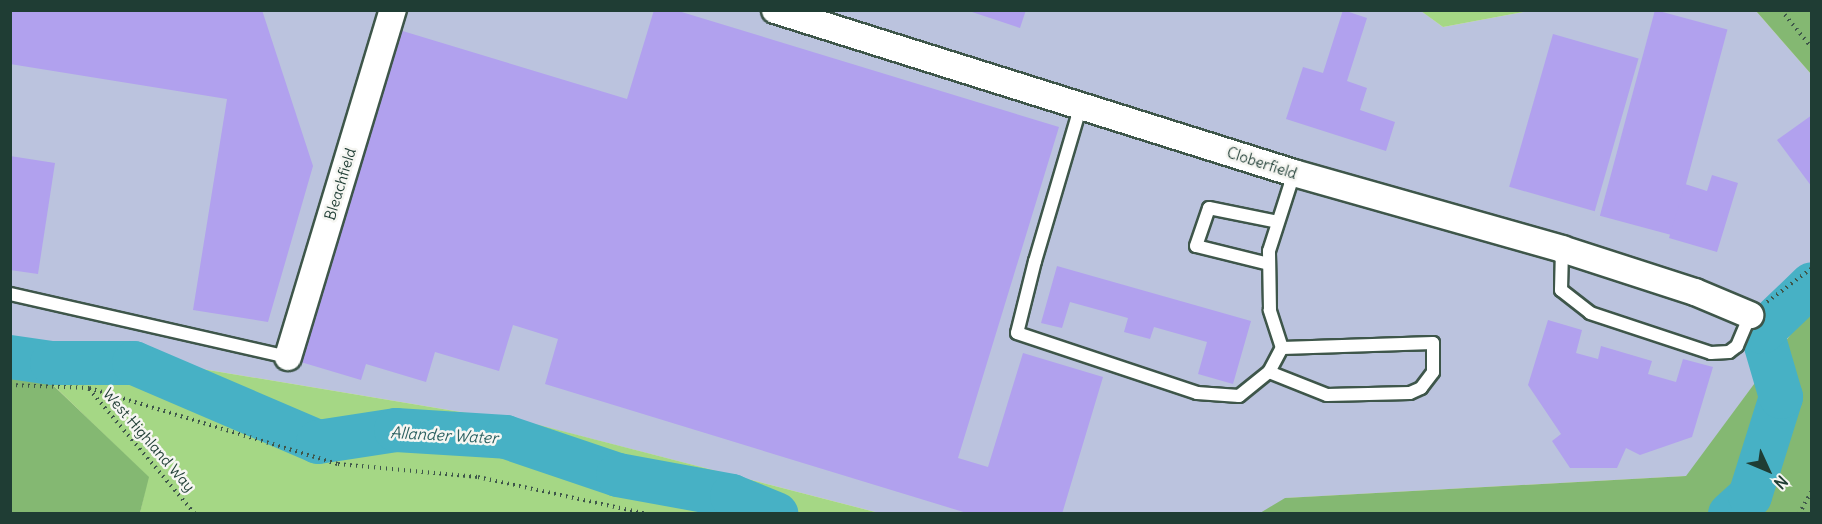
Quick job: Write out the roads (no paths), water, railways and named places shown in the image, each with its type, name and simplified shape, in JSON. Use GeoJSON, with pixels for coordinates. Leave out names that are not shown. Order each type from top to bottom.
{"type":"FeatureCollection","features":[{"type":"Feature","properties":{"kind":"street","name":"Bleachfield"},"geometry":{"type":"LineString","coordinates":[[288,357],[393,10]]}},
{"type":"Feature","properties":{"kind":"street","name":"Cloberfield"},"geometry":{"type":"LineString","coordinates":[[775,10],[988,79],[1082,104],[1294,173],[1562,249],[1695,292],[1750,315]]}},
{"type":"Feature","properties":{"kind":"lane"},"geometry":{"type":"LineString","coordinates":[[1082,104],[1035,261],[1017,333],[1197,393],[1239,396],[1269,372],[1282,348],[1270,310],[1269,264],[1278,222],[1294,173]]}},
{"type":"Feature","properties":{"kind":"lane"},"geometry":{"type":"LineString","coordinates":[[1269,264],[1196,246],[1209,208],[1278,222]]}},
{"type":"Feature","properties":{"kind":"lane"},"geometry":{"type":"LineString","coordinates":[[1562,249],[1561,290],[1590,313],[1711,353],[1730,352],[1737,346],[1750,315]]}},
{"type":"Feature","properties":{"kind":"lane"},"geometry":{"type":"LineString","coordinates":[[10,294],[288,357]]}},
{"type":"Feature","properties":{"kind":"lane"},"geometry":{"type":"LineString","coordinates":[[1269,372],[1327,395],[1410,393],[1421,388],[1433,372],[1433,342],[1282,348]]}},
{"type":"Feature","properties":{"kind":"waterway","name":"Allander Water"},"geometry":{"type":"LineString","coordinates":[[1730,514],[1750,496],[1781,397],[1762,332],[1812,284]]}},
{"type":"Feature","properties":{"kind":"waterway","name":"Allander Water"},"geometry":{"type":"LineString","coordinates":[[10,357],[52,363],[134,363],[318,442],[396,430],[506,437],[618,475],[732,496],[776,514]]}}]}
